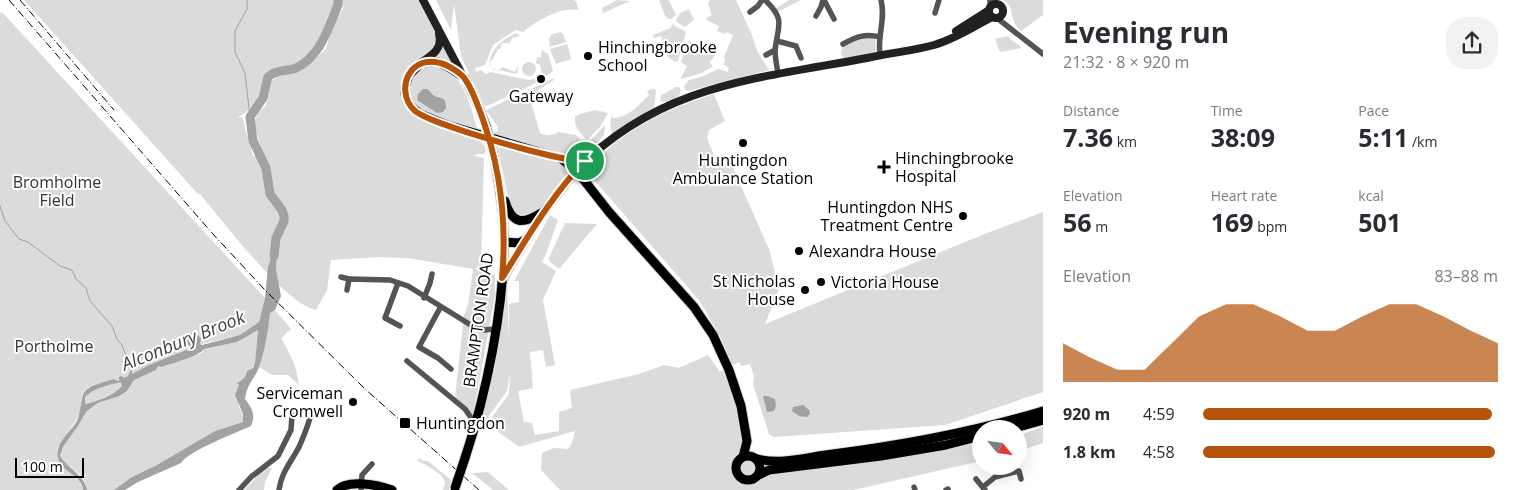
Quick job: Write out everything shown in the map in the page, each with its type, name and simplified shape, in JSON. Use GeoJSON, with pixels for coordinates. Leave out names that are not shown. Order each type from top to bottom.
{"type":"FeatureCollection","features":[{"type":"Feature","properties":{"kind":"main road"},"geometry":{"type":"LineString","coordinates":[[464,78],[444,64],[433,62],[421,63],[409,75],[405,94],[410,106],[420,114],[447,125],[560,158],[576,170],[609,212],[694,307],[713,335],[729,370],[741,406],[747,441],[760,465],[759,476]]}},
{"type":"Feature","properties":{"kind":"main road","name":"BRAMPTON ROAD"},"geometry":{"type":"LineString","coordinates":[[455,489],[477,421],[496,329],[504,242],[500,187],[493,152],[477,103],[464,78]]}},
{"type":"Feature","properties":{"kind":"main road"},"geometry":{"type":"LineString","coordinates":[[502,278],[544,211],[576,170]]}},
{"type":"Feature","properties":{"kind":"main road"},"geometry":{"type":"LineString","coordinates":[[500,187],[508,212],[516,219],[526,221],[544,211]]}},
{"type":"Feature","properties":{"kind":"main road"},"geometry":{"type":"LineString","coordinates":[[504,242],[519,243],[525,240]]}},
{"type":"Feature","properties":{"kind":"main road"},"geometry":{"type":"LineString","coordinates":[[747,441],[743,457],[736,466],[738,475],[748,481],[769,470],[944,437],[1043,411]]}},
{"type":"Feature","properties":{"kind":"main road"},"geometry":{"type":"LineString","coordinates":[[1028,424],[1043,420]]}},
{"type":"Feature","properties":{"kind":"main road"},"geometry":{"type":"LineString","coordinates":[[743,457],[777,462],[836,458],[946,445],[972,438]]}},
{"type":"Feature","properties":{"kind":"main road"},"geometry":{"type":"LineString","coordinates":[[337,490],[339,487],[362,483],[392,490]]}},
{"type":"Feature","properties":{"kind":"street"},"geometry":{"type":"LineString","coordinates":[[423,0],[464,78]]}},
{"type":"Feature","properties":{"kind":"street"},"geometry":{"type":"LineString","coordinates":[[816,16],[824,0]]}},
{"type":"Feature","properties":{"kind":"street"},"geometry":{"type":"LineString","coordinates":[[824,0],[834,19]]}},
{"type":"Feature","properties":{"kind":"street"},"geometry":{"type":"LineString","coordinates":[[880,55],[880,36],[884,12],[881,0]]}},
{"type":"Feature","properties":{"kind":"street"},"geometry":{"type":"LineString","coordinates":[[935,13],[939,0]]}},
{"type":"Feature","properties":{"kind":"street"},"geometry":{"type":"LineString","coordinates":[[750,12],[767,1],[776,12],[780,22],[775,50],[778,74]]}},
{"type":"Feature","properties":{"kind":"street"},"geometry":{"type":"LineString","coordinates":[[576,170],[601,146],[627,127],[668,104],[708,90],[778,74],[936,45],[994,9],[1007,25],[1043,54]]}},
{"type":"Feature","properties":{"kind":"street"},"geometry":{"type":"LineString","coordinates":[[421,63],[438,49],[440,42],[437,27]]}},
{"type":"Feature","properties":{"kind":"street"},"geometry":{"type":"LineString","coordinates":[[843,44],[869,34],[880,36]]}},
{"type":"Feature","properties":{"kind":"street"},"geometry":{"type":"LineString","coordinates":[[777,41],[796,46],[801,58]]}},
{"type":"Feature","properties":{"kind":"street"},"geometry":{"type":"LineString","coordinates":[[766,54],[775,50]]}},
{"type":"Feature","properties":{"kind":"street"},"geometry":{"type":"LineString","coordinates":[[560,158],[585,161]]}},
{"type":"Feature","properties":{"kind":"street"},"geometry":{"type":"LineString","coordinates":[[424,298],[432,274]]}},
{"type":"Feature","properties":{"kind":"street"},"geometry":{"type":"LineString","coordinates":[[341,277],[390,280],[408,286],[440,308],[460,317],[474,327],[484,330],[496,329]]}},
{"type":"Feature","properties":{"kind":"street"},"geometry":{"type":"LineString","coordinates":[[347,290],[349,278]]}},
{"type":"Feature","properties":{"kind":"street"},"geometry":{"type":"LineString","coordinates":[[398,283],[383,321],[400,326]]}},
{"type":"Feature","properties":{"kind":"street"},"geometry":{"type":"LineString","coordinates":[[440,308],[418,349],[438,358],[444,368],[451,369]]}},
{"type":"Feature","properties":{"kind":"street"},"geometry":{"type":"LineString","coordinates":[[407,361],[465,410],[472,419],[477,421]]}},
{"type":"Feature","properties":{"kind":"street"},"geometry":{"type":"LineString","coordinates":[[239,490],[251,477],[278,456],[291,430],[292,415]]}},
{"type":"Feature","properties":{"kind":"street"},"geometry":{"type":"LineString","coordinates":[[279,490],[280,481],[298,448],[310,418]]}},
{"type":"Feature","properties":{"kind":"street"},"geometry":{"type":"LineString","coordinates":[[362,483],[372,464]]}},
{"type":"Feature","properties":{"kind":"street"},"geometry":{"type":"LineString","coordinates":[[976,479],[984,488],[996,477],[1002,475]]}},
{"type":"Feature","properties":{"kind":"street"},"geometry":{"type":"LineString","coordinates":[[1020,475],[1021,479]]}},
{"type":"Feature","properties":{"kind":"green space"},"geometry":{"type":"Polygon","coordinates":[[[24,0],[334,0],[335,4],[316,50],[295,66],[274,69],[265,78],[257,101],[237,118],[242,117],[253,156],[263,157],[254,123],[258,113],[266,105],[272,81],[279,76],[287,75],[307,66],[326,49],[333,25],[343,8],[341,0],[419,0],[437,34],[437,45],[429,54],[416,61],[410,67],[402,84],[402,98],[409,109],[420,118],[434,126],[479,140],[484,145],[486,151],[484,154],[476,154],[475,156],[484,158],[481,265],[475,269],[495,275],[495,296],[473,415],[455,397],[464,315],[468,305],[473,269],[408,258],[378,257],[331,260],[327,290],[316,310],[303,305],[272,278],[255,260],[200,194],[197,193],[24,0]]]}},
{"type":"Feature","properties":{"kind":"green space"},"geometry":{"type":"Polygon","coordinates":[[[436,0],[574,0],[577,3],[578,10],[556,13],[523,32],[516,30],[493,45],[485,65],[475,68],[476,72],[481,70],[486,74],[490,72],[529,80],[537,78],[538,82],[485,107],[461,56],[454,4],[451,30],[436,0]]]}},
{"type":"Feature","properties":{"kind":"green space"},"geometry":{"type":"Polygon","coordinates":[[[617,0],[630,1],[603,13],[602,8],[617,0]]]}},
{"type":"Feature","properties":{"kind":"green space"},"geometry":{"type":"Polygon","coordinates":[[[659,0],[669,0],[676,15],[671,19],[666,18],[659,0]]]}},
{"type":"Feature","properties":{"kind":"green space"},"geometry":{"type":"Polygon","coordinates":[[[710,0],[736,0],[758,53],[769,70],[689,91],[685,90],[684,86],[689,80],[704,76],[718,69],[728,72],[729,68],[724,65],[724,57],[733,35],[717,31],[719,26],[708,21],[706,18],[712,15],[708,4],[710,0]]]}},
{"type":"Feature","properties":{"kind":"green space"},"geometry":{"type":"Polygon","coordinates":[[[789,0],[801,0],[777,12],[775,9],[789,0]]]}},
{"type":"Feature","properties":{"kind":"green space"},"geometry":{"type":"Polygon","coordinates":[[[1003,0],[1043,0],[1043,15],[1021,31],[1015,24],[1010,7],[1003,0]]]}},
{"type":"Feature","properties":{"kind":"green space"},"geometry":{"type":"Polygon","coordinates":[[[689,9],[694,20],[685,27],[676,20],[680,13],[689,9]]]}},
{"type":"Feature","properties":{"kind":"green space"},"geometry":{"type":"Polygon","coordinates":[[[2,12],[265,298],[259,322],[240,335],[193,346],[194,349],[185,350],[132,374],[132,370],[128,376],[118,381],[113,379],[96,384],[84,391],[78,417],[57,450],[64,468],[80,481],[83,490],[0,490],[0,13],[2,12]]]}},
{"type":"Feature","properties":{"kind":"green space"},"geometry":{"type":"Polygon","coordinates":[[[672,24],[686,32],[678,61],[675,62],[667,56],[661,36],[653,38],[655,34],[671,28],[672,24]]]}},
{"type":"Feature","properties":{"kind":"green space"},"geometry":{"type":"Polygon","coordinates":[[[560,32],[563,34],[566,42],[550,47],[549,39],[551,35],[560,32]]]}},
{"type":"Feature","properties":{"kind":"green space"},"geometry":{"type":"Polygon","coordinates":[[[516,33],[520,35],[512,38],[510,43],[502,43],[500,49],[498,49],[490,62],[491,67],[489,64],[490,58],[498,45],[516,33]]]}},
{"type":"Feature","properties":{"kind":"green space"},"geometry":{"type":"Polygon","coordinates":[[[876,36],[875,54],[844,59],[841,54],[843,45],[859,37],[876,36]]]}},
{"type":"Feature","properties":{"kind":"green space"},"geometry":{"type":"Polygon","coordinates":[[[1007,36],[1022,48],[1000,52],[995,39],[1007,36]]]}},
{"type":"Feature","properties":{"kind":"green space"},"geometry":{"type":"Polygon","coordinates":[[[689,40],[694,45],[693,48],[695,50],[698,48],[715,55],[710,62],[713,66],[702,73],[681,79],[687,66],[681,62],[689,40]]]}},
{"type":"Feature","properties":{"kind":"green space"},"geometry":{"type":"Polygon","coordinates":[[[443,42],[457,68],[430,59],[443,42]]]}},
{"type":"Feature","properties":{"kind":"green space"},"geometry":{"type":"Polygon","coordinates":[[[567,44],[571,59],[556,64],[550,49],[567,44]]]}},
{"type":"Feature","properties":{"kind":"green space"},"geometry":{"type":"Polygon","coordinates":[[[542,50],[548,54],[553,71],[545,77],[543,77],[540,65],[536,63],[537,57],[541,58],[542,50]]]}},
{"type":"Feature","properties":{"kind":"green space"},"geometry":{"type":"Polygon","coordinates":[[[529,62],[534,64],[536,69],[534,74],[529,76],[524,74],[522,69],[524,64],[529,62]]]}},
{"type":"Feature","properties":{"kind":"green space"},"geometry":{"type":"Polygon","coordinates":[[[519,64],[517,74],[491,68],[500,70],[502,67],[515,72],[519,64]]]}},
{"type":"Feature","properties":{"kind":"green space"},"geometry":{"type":"Polygon","coordinates":[[[431,66],[447,70],[454,75],[464,89],[478,131],[418,111],[409,99],[411,82],[420,71],[431,66]]]}},
{"type":"Feature","properties":{"kind":"green space"},"geometry":{"type":"Polygon","coordinates":[[[554,78],[554,80],[529,96],[540,133],[549,135],[558,132],[576,135],[588,147],[587,154],[583,158],[571,158],[542,148],[496,139],[494,132],[498,131],[497,126],[486,110],[554,78]]]}},
{"type":"Feature","properties":{"kind":"green space"},"geometry":{"type":"Polygon","coordinates":[[[679,87],[681,90],[679,96],[667,102],[660,101],[661,95],[679,87]]]}},
{"type":"Feature","properties":{"kind":"green space"},"geometry":{"type":"Polygon","coordinates":[[[652,89],[656,91],[654,109],[612,134],[610,125],[612,114],[613,118],[629,113],[649,95],[647,91],[652,89]]]}},
{"type":"Feature","properties":{"kind":"green space"},"geometry":{"type":"Polygon","coordinates":[[[714,94],[725,121],[709,130],[707,138],[715,158],[733,168],[769,249],[779,289],[765,324],[1043,212],[1043,392],[945,425],[774,437],[769,434],[753,384],[754,377],[750,364],[741,366],[740,362],[732,365],[721,338],[699,300],[587,172],[613,145],[644,123],[690,102],[714,94]]]}},
{"type":"Feature","properties":{"kind":"green space"},"geometry":{"type":"Polygon","coordinates":[[[595,110],[608,113],[600,127],[587,140],[577,127],[575,117],[595,110]]]}},
{"type":"Feature","properties":{"kind":"green space"},"geometry":{"type":"Polygon","coordinates":[[[605,125],[604,135],[597,143],[590,141],[605,125]]]}},
{"type":"Feature","properties":{"kind":"green space"},"geometry":{"type":"Polygon","coordinates":[[[497,143],[556,159],[566,167],[567,176],[536,213],[528,217],[516,216],[509,202],[497,143]]]}},
{"type":"Feature","properties":{"kind":"green space"},"geometry":{"type":"Polygon","coordinates":[[[550,215],[558,220],[542,262],[556,271],[543,300],[555,365],[546,367],[543,350],[530,352],[533,388],[518,391],[524,422],[532,423],[535,435],[559,431],[559,412],[572,408],[570,390],[639,374],[664,365],[679,368],[708,355],[720,372],[726,368],[738,405],[742,423],[743,442],[741,451],[734,464],[733,472],[740,481],[753,481],[776,472],[812,469],[972,444],[972,463],[853,490],[560,490],[541,470],[542,453],[554,448],[568,449],[572,443],[575,431],[519,447],[489,425],[489,421],[509,394],[510,373],[507,391],[485,421],[481,416],[505,279],[514,263],[516,265],[507,284],[509,342],[509,304],[519,302],[519,281],[514,281],[550,215]]]}},
{"type":"Feature","properties":{"kind":"green space"},"geometry":{"type":"Polygon","coordinates":[[[565,223],[597,224],[559,269],[550,262],[549,258],[565,223]]]}},
{"type":"Feature","properties":{"kind":"green space"},"geometry":{"type":"Polygon","coordinates":[[[275,310],[291,329],[281,338],[293,360],[299,385],[288,375],[272,375],[259,367],[270,313],[275,310]]]}},
{"type":"Feature","properties":{"kind":"green space"},"geometry":{"type":"Polygon","coordinates":[[[258,330],[255,363],[247,371],[237,397],[243,422],[215,431],[163,462],[132,477],[114,490],[87,490],[83,477],[65,463],[60,456],[63,447],[86,412],[97,404],[127,391],[134,380],[158,366],[161,367],[202,353],[204,349],[237,342],[258,330]]]}},
{"type":"Feature","properties":{"kind":"green space"},"geometry":{"type":"Polygon","coordinates":[[[121,382],[123,385],[115,392],[85,404],[85,397],[93,391],[121,382]]]}},
{"type":"Feature","properties":{"kind":"green space"},"geometry":{"type":"Polygon","coordinates":[[[1043,427],[1043,443],[1028,448],[1028,432],[1043,427]]]}},
{"type":"Feature","properties":{"kind":"green space"},"geometry":{"type":"Polygon","coordinates":[[[420,458],[423,461],[428,461],[451,480],[449,490],[443,490],[445,482],[441,476],[433,469],[416,460],[420,458]]]}},
{"type":"Feature","properties":{"kind":"green space"},"geometry":{"type":"Polygon","coordinates":[[[748,458],[755,461],[758,468],[755,475],[748,478],[741,475],[738,468],[741,461],[748,458]]]}},
{"type":"Feature","properties":{"kind":"green space"},"geometry":{"type":"Polygon","coordinates":[[[265,468],[272,468],[265,482],[264,490],[244,490],[265,468]]]}},
{"type":"Feature","properties":{"kind":"green space"},"geometry":{"type":"Polygon","coordinates":[[[488,472],[509,490],[493,490],[472,473],[488,472]]]}},
{"type":"Feature","properties":{"kind":"shaded area"},"geometry":{"type":"Polygon","coordinates":[[[423,89],[427,89],[433,95],[444,99],[446,108],[443,112],[437,113],[417,100],[418,94],[423,89]]]}},
{"type":"Feature","properties":{"kind":"shaded area"},"geometry":{"type":"Polygon","coordinates":[[[277,240],[276,270],[281,296],[275,310],[270,313],[261,361],[246,394],[245,399],[253,415],[251,426],[202,448],[185,458],[181,463],[138,482],[125,490],[114,490],[132,477],[157,465],[215,431],[243,422],[243,414],[235,395],[239,385],[237,383],[244,378],[247,371],[253,368],[255,363],[258,330],[237,342],[204,349],[196,355],[161,367],[158,366],[156,370],[134,380],[127,391],[119,396],[98,403],[86,412],[63,447],[60,456],[83,480],[87,490],[83,490],[79,480],[60,463],[58,452],[61,442],[77,421],[85,391],[94,385],[113,379],[119,381],[119,377],[124,378],[128,376],[132,368],[132,374],[186,350],[194,349],[193,346],[189,346],[187,341],[191,333],[199,336],[201,339],[200,344],[202,345],[240,335],[259,322],[265,298],[268,267],[277,240]],[[121,382],[97,389],[85,397],[85,404],[105,398],[122,386],[121,382]]]}},
{"type":"Feature","properties":{"kind":"shaded area"},"geometry":{"type":"Polygon","coordinates":[[[763,396],[775,399],[776,406],[774,411],[767,412],[763,396]]]}},
{"type":"Feature","properties":{"kind":"shaded area"},"geometry":{"type":"Polygon","coordinates":[[[803,405],[809,410],[810,414],[807,417],[799,416],[792,411],[793,407],[803,405]]]}},
{"type":"Feature","properties":{"kind":"waterway"},"geometry":{"type":"LineString","coordinates":[[247,0],[247,9],[235,31],[235,52],[245,73],[250,117]]}},
{"type":"Feature","properties":{"kind":"waterway","name":"Alconbury Brook"},"geometry":{"type":"LineString","coordinates":[[274,256],[276,238],[284,221],[284,216],[282,210],[270,194],[266,168],[253,141],[250,117],[263,98],[268,77],[271,74],[296,68],[305,63],[318,49],[331,23],[338,0]]}},
{"type":"Feature","properties":{"kind":"waterway"},"geometry":{"type":"LineString","coordinates":[[0,206],[5,221],[19,239],[28,242],[60,266],[72,270],[76,279],[86,288],[90,301],[112,326],[131,369]]}},
{"type":"Feature","properties":{"kind":"railway"},"geometry":{"type":"LineString","coordinates":[[9,0],[212,233],[264,289],[365,389],[479,490]]}},
{"type":"Feature","properties":{"kind":"railway"},"geometry":{"type":"LineString","coordinates":[[20,0],[114,110]]}},
{"type":"Feature","properties":{"kind":"place","name":"Hinchingbrooke School"},"geometry":{"type":"Point","coordinates":[588,56]}},
{"type":"Feature","properties":{"kind":"place","name":"Gateway"},"geometry":{"type":"Point","coordinates":[541,79]}},
{"type":"Feature","properties":{"kind":"place","name":"Huntingdon Ambulance Station"},"geometry":{"type":"Point","coordinates":[743,143]}},
{"type":"Feature","properties":{"kind":"place","name":"Hinchingbrooke Hospital"},"geometry":{"type":"Point","coordinates":[884,167]}},
{"type":"Feature","properties":{"kind":"place","name":"Huntingdon NHS Treatment Centre"},"geometry":{"type":"Point","coordinates":[963,216]}},
{"type":"Feature","properties":{"kind":"place","name":"Alexandra House"},"geometry":{"type":"Point","coordinates":[799,251]}},
{"type":"Feature","properties":{"kind":"place","name":"Victoria House"},"geometry":{"type":"Point","coordinates":[821,282]}},
{"type":"Feature","properties":{"kind":"place","name":"St Nicholas House"},"geometry":{"type":"Point","coordinates":[805,290]}},
{"type":"Feature","properties":{"kind":"place","name":"Serviceman Cromwell"},"geometry":{"type":"Point","coordinates":[353,402]}},
{"type":"Feature","properties":{"kind":"place","name":"Huntingdon"},"geometry":{"type":"Point","coordinates":[405,423]}},
{"type":"Feature","properties":{"kind":"route"},"geometry":{"type":"LineString","coordinates":[[585,161],[544,211],[502,278],[504,242],[500,187],[493,152],[486,126],[477,103],[464,78],[438,62],[421,63],[413,70],[406,81],[405,94],[410,106],[420,114],[433,120],[447,125],[486,137],[505,143],[560,158],[585,161]]}},
{"type":"Feature","properties":{"kind":"park label","name":"Bromholme Field"},"geometry":{"type":"Point","coordinates":[57,191]}},
{"type":"Feature","properties":{"kind":"park label","name":"Portholme"},"geometry":{"type":"Point","coordinates":[54,346]}}]}
